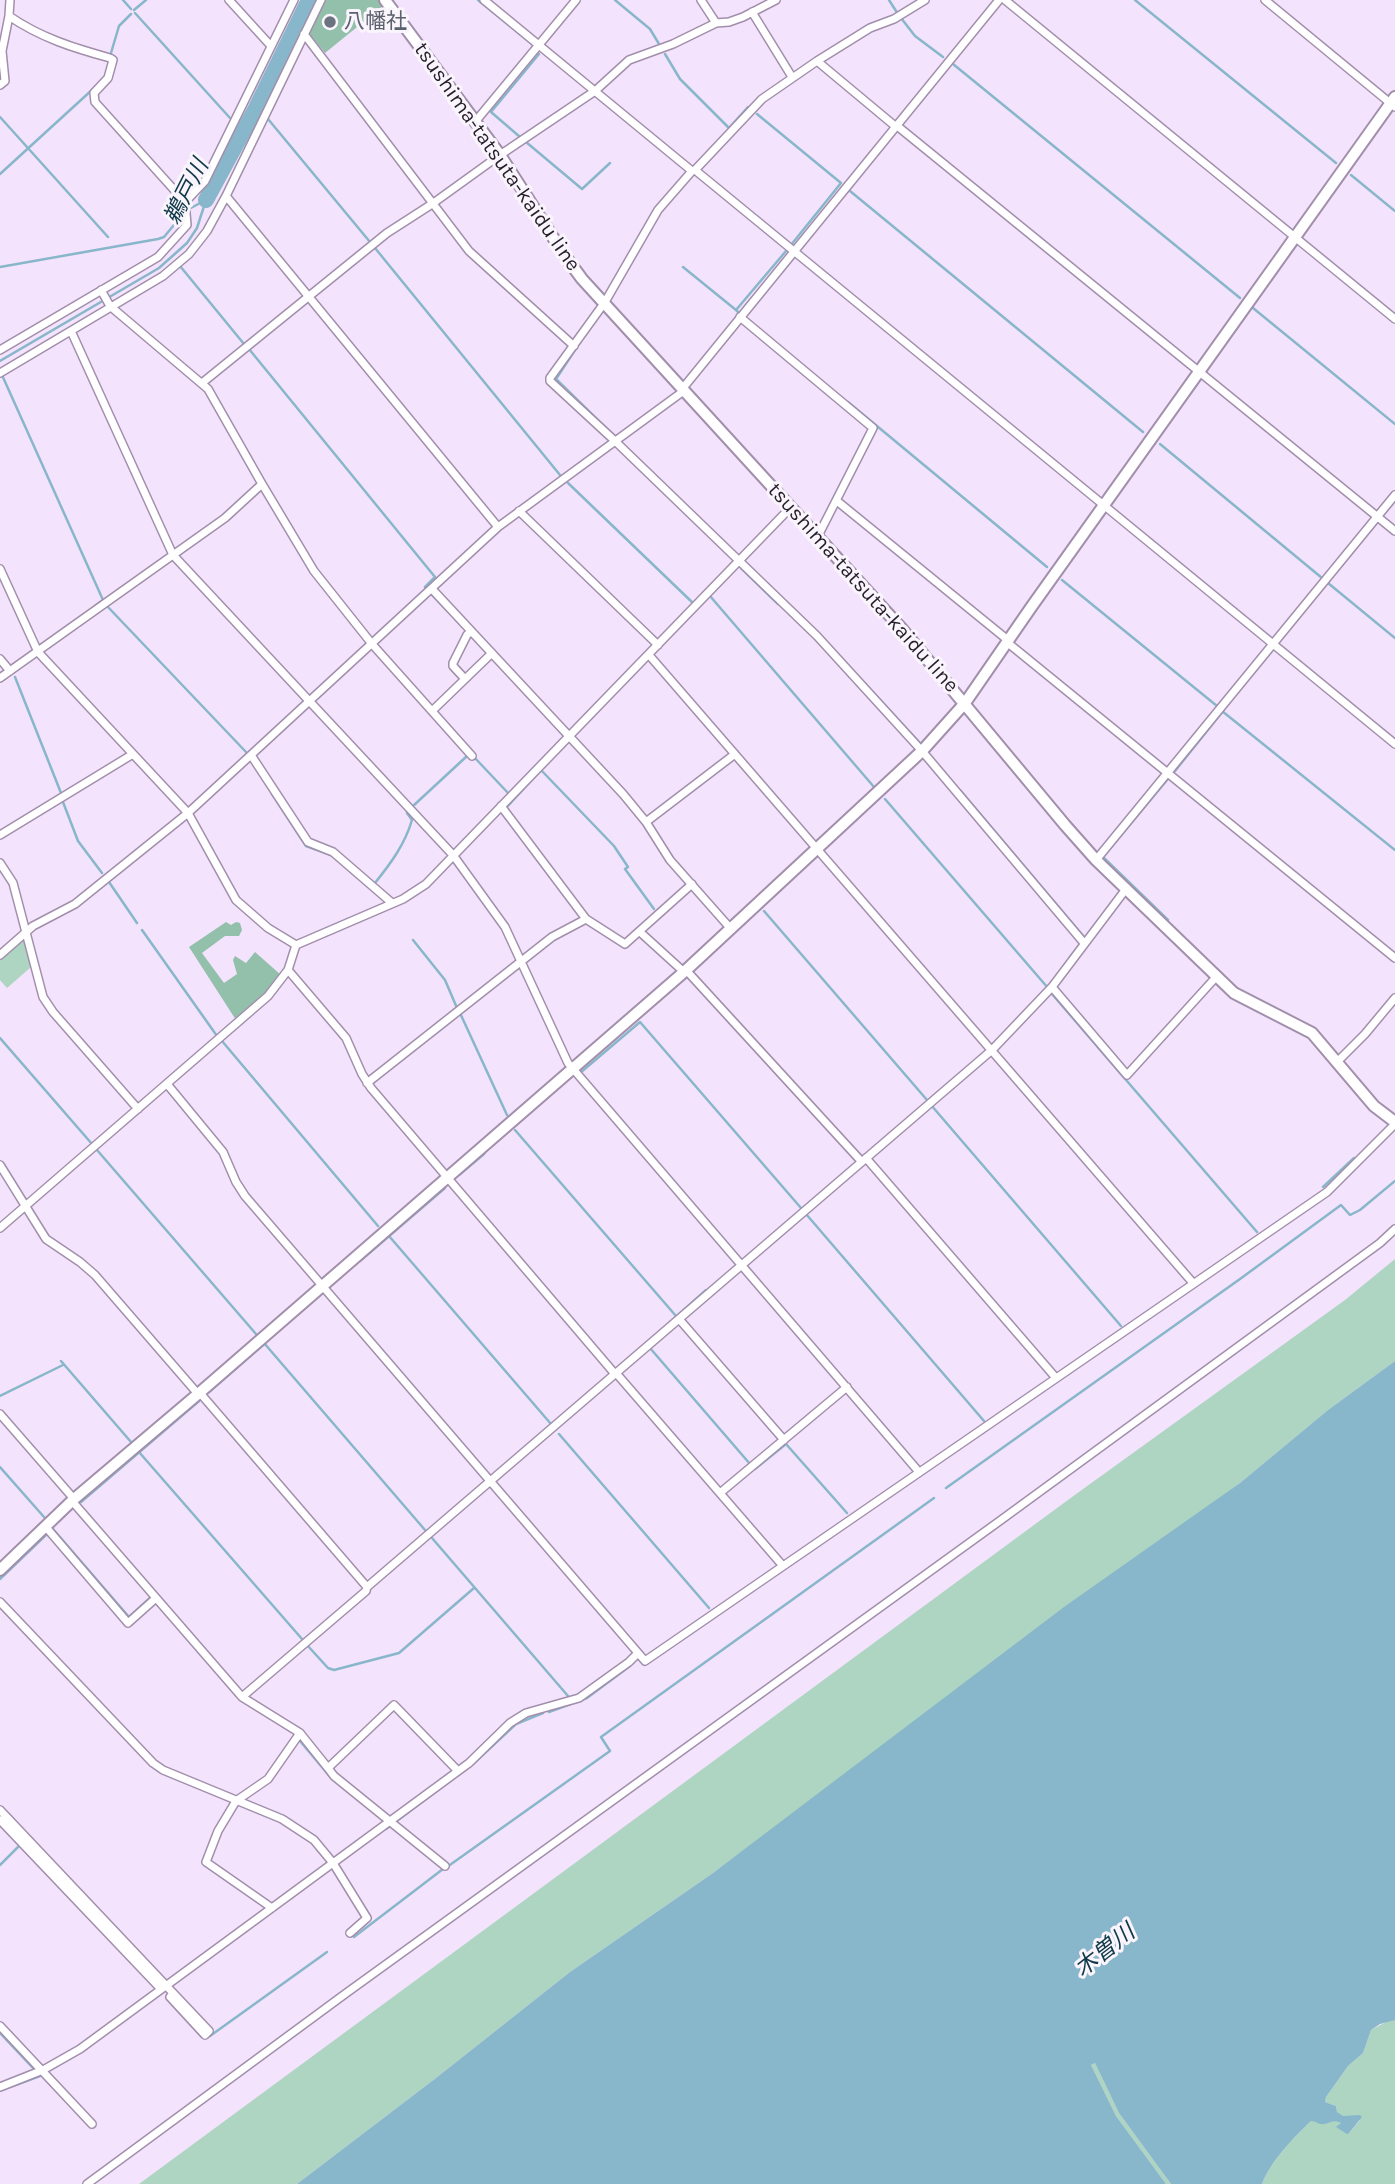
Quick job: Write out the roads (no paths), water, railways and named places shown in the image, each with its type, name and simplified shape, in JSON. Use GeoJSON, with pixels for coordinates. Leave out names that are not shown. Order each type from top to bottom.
{"type":"FeatureCollection","features":[{"type":"Feature","properties":{"kind":"street"},"geometry":{"type":"LineString","coordinates":[[0,85],[5,81],[2,51],[10,0]]}},
{"type":"Feature","properties":{"kind":"street"},"geometry":{"type":"LineString","coordinates":[[229,0],[271,46]]}},
{"type":"Feature","properties":{"kind":"street"},"geometry":{"type":"LineString","coordinates":[[185,204],[205,181],[294,0]]}},
{"type":"Feature","properties":{"kind":"street"},"geometry":{"type":"LineString","coordinates":[[0,373],[174,269],[197,245],[226,197],[321,0]]}},
{"type":"Feature","properties":{"kind":"street","name":"tsushima-tatsuta-kaidu line"},"geometry":{"type":"LineString","coordinates":[[385,0],[500,155],[565,256],[583,279],[902,629],[1065,825],[1126,889],[1234,993],[1312,1032],[1374,1107],[1395,1123]]}},
{"type":"Feature","properties":{"kind":"street"},"geometry":{"type":"LineString","coordinates":[[484,0],[1395,744]]}},
{"type":"Feature","properties":{"kind":"street"},"geometry":{"type":"LineString","coordinates":[[475,122],[576,0]]}},
{"type":"Feature","properties":{"kind":"street"},"geometry":{"type":"LineString","coordinates":[[701,0],[716,23]]}},
{"type":"Feature","properties":{"kind":"street"},"geometry":{"type":"LineString","coordinates":[[202,383],[387,233],[595,91],[629,60],[673,44],[716,23],[729,22],[776,0]]}},
{"type":"Feature","properties":{"kind":"street"},"geometry":{"type":"LineString","coordinates":[[925,0],[817,61],[762,99],[658,210],[605,302],[550,381],[817,636],[922,751],[1084,943]]}},
{"type":"Feature","properties":{"kind":"street"},"geometry":{"type":"LineString","coordinates":[[0,955],[33,926],[75,904],[188,813],[498,527],[684,389],[793,251],[999,0]]}},
{"type":"Feature","properties":{"kind":"street"},"geometry":{"type":"LineString","coordinates":[[1005,0],[1395,319]]}},
{"type":"Feature","properties":{"kind":"street"},"geometry":{"type":"LineString","coordinates":[[0,1570],[73,1500],[685,971],[922,751],[965,703],[1394,102],[1265,0]]}},
{"type":"Feature","properties":{"kind":"street"},"geometry":{"type":"LineString","coordinates":[[752,12],[792,77]]}},
{"type":"Feature","properties":{"kind":"street"},"geometry":{"type":"LineString","coordinates":[[0,350],[158,257],[187,225],[188,216],[185,204],[95,102],[94,93],[111,71],[113,60],[53,41],[9,16]]}},
{"type":"Feature","properties":{"kind":"street"},"geometry":{"type":"LineString","coordinates":[[304,34],[469,251],[574,346]]}},
{"type":"Feature","properties":{"kind":"street"},"geometry":{"type":"LineString","coordinates":[[817,61],[1395,531]]}},
{"type":"Feature","properties":{"kind":"street"},"geometry":{"type":"LineString","coordinates":[[226,197],[498,527]]}},
{"type":"Feature","properties":{"kind":"street"},"geometry":{"type":"LineString","coordinates":[[101,290],[111,306],[208,389],[314,571],[372,645],[472,755]]}},
{"type":"Feature","properties":{"kind":"street"},"geometry":{"type":"LineString","coordinates":[[740,317],[873,428],[818,536]]}},
{"type":"Feature","properties":{"kind":"street"},"geometry":{"type":"LineString","coordinates":[[71,331],[173,555],[453,855],[505,927],[572,1069],[919,1472]]}},
{"type":"Feature","properties":{"kind":"street"},"geometry":{"type":"LineString","coordinates":[[0,678],[225,518],[262,484]]}},
{"type":"Feature","properties":{"kind":"street"},"geometry":{"type":"LineString","coordinates":[[1097,860],[1395,495]]}},
{"type":"Feature","properties":{"kind":"street"},"geometry":{"type":"LineString","coordinates":[[836,500],[1395,958]]}},
{"type":"Feature","properties":{"kind":"street"},"geometry":{"type":"LineString","coordinates":[[0,1228],[268,996],[288,970],[296,945],[392,903],[426,884],[791,507]]}},
{"type":"Feature","properties":{"kind":"street"},"geometry":{"type":"LineString","coordinates":[[519,511],[658,645]]}},
{"type":"Feature","properties":{"kind":"street"},"geometry":{"type":"LineString","coordinates":[[0,569],[38,652],[188,813],[236,900],[268,928],[296,945]]}},
{"type":"Feature","properties":{"kind":"street"},"geometry":{"type":"LineString","coordinates":[[432,589],[623,794],[646,822],[670,860],[731,929]]}},
{"type":"Feature","properties":{"kind":"street"},"geometry":{"type":"LineString","coordinates":[[465,679],[453,663],[471,631]]}},
{"type":"Feature","properties":{"kind":"street"},"geometry":{"type":"LineString","coordinates":[[432,710],[492,653]]}},
{"type":"Feature","properties":{"kind":"street"},"geometry":{"type":"LineString","coordinates":[[649,655],[1193,1283]]}},
{"type":"Feature","properties":{"kind":"street"},"geometry":{"type":"LineString","coordinates":[[0,659],[10,671]]}},
{"type":"Feature","properties":{"kind":"street"},"geometry":{"type":"LineString","coordinates":[[0,835],[133,754]]}},
{"type":"Feature","properties":{"kind":"street"},"geometry":{"type":"LineString","coordinates":[[646,822],[735,754]]}},
{"type":"Feature","properties":{"kind":"street"},"geometry":{"type":"LineString","coordinates":[[251,755],[308,842],[332,852],[392,903]]}},
{"type":"Feature","properties":{"kind":"street"},"geometry":{"type":"LineString","coordinates":[[501,806],[586,919],[625,944],[691,884]]}},
{"type":"Feature","properties":{"kind":"street"},"geometry":{"type":"LineString","coordinates":[[0,863],[13,883],[43,997],[138,1109]]}},
{"type":"Feature","properties":{"kind":"street"},"geometry":{"type":"LineString","coordinates":[[242,1697],[992,1050],[1052,987],[1126,889]]}},
{"type":"Feature","properties":{"kind":"street"},"geometry":{"type":"LineString","coordinates":[[367,1083],[552,937],[586,919]]}},
{"type":"Feature","properties":{"kind":"street"},"geometry":{"type":"LineString","coordinates":[[640,932],[685,971],[864,1160],[1056,1378]]}},
{"type":"Feature","properties":{"kind":"street"},"geometry":{"type":"LineString","coordinates":[[288,970],[346,1038],[367,1083],[446,1178],[783,1566]]}},
{"type":"Feature","properties":{"kind":"street"},"geometry":{"type":"LineString","coordinates":[[1052,987],[1127,1075],[1217,976]]}},
{"type":"Feature","properties":{"kind":"street"},"geometry":{"type":"LineString","coordinates":[[1338,1062],[1366,1034],[1395,998]]}},
{"type":"Feature","properties":{"kind":"street"},"geometry":{"type":"LineString","coordinates":[[167,1084],[223,1152],[245,1196],[645,1661],[1327,1192],[1395,1123]]}},
{"type":"Feature","properties":{"kind":"street"},"geometry":{"type":"LineString","coordinates":[[0,1165],[46,1240],[95,1275],[367,1587]]}},
{"type":"Feature","properties":{"kind":"street"},"geometry":{"type":"LineString","coordinates":[[87,2184],[345,1994],[990,1529],[1380,1243],[1395,1229]]}},
{"type":"Feature","properties":{"kind":"street"},"geometry":{"type":"LineString","coordinates":[[679,1319],[784,1440]]}},
{"type":"Feature","properties":{"kind":"street"},"geometry":{"type":"LineString","coordinates":[[720,1493],[847,1387]]}},
{"type":"Feature","properties":{"kind":"street"},"geometry":{"type":"LineString","coordinates":[[0,1414],[242,1697],[300,1733],[334,1776],[444,1866]]}},
{"type":"Feature","properties":{"kind":"street"},"geometry":{"type":"LineString","coordinates":[[45,1526],[128,1623],[156,1598]]}},
{"type":"Feature","properties":{"kind":"street"},"geometry":{"type":"LineString","coordinates":[[0,1602],[153,1763],[163,1770],[282,1819],[314,1840],[333,1863],[367,1918],[350,1933]]}},
{"type":"Feature","properties":{"kind":"street"},"geometry":{"type":"LineString","coordinates":[[0,2087],[45,2073],[168,1989],[272,1908],[391,1823],[482,1752],[510,1723],[526,1713],[579,1698],[638,1653]]}},
{"type":"Feature","properties":{"kind":"street"},"geometry":{"type":"LineString","coordinates":[[328,1768],[394,1705],[458,1770]]}},
{"type":"Feature","properties":{"kind":"street"},"geometry":{"type":"LineString","coordinates":[[272,1908],[206,1862],[218,1831],[236,1801],[268,1779],[300,1733]]}},
{"type":"Feature","properties":{"kind":"street"},"geometry":{"type":"LineString","coordinates":[[0,1810],[168,1989],[170,1997],[205,2035],[207,2033]]}},
{"type":"Feature","properties":{"kind":"street"},"geometry":{"type":"LineString","coordinates":[[0,1819],[168,1989]]}},
{"type":"Feature","properties":{"kind":"street"},"geometry":{"type":"LineString","coordinates":[[0,2026],[92,2124]]}},
{"type":"Feature","properties":{"kind":"water","name":"木曽川"},"geometry":{"type":"Polygon","coordinates":[[[1395,1361],[1395,2020],[1371,2030],[1363,2053],[1348,2066],[1326,2097],[1325,2102],[1336,2106],[1337,2112],[1343,2116],[1362,2117],[1349,2133],[1336,2127],[1341,2123],[1338,2122],[1322,2124],[1311,2121],[1290,2142],[1262,2184],[1171,2184],[1119,2113],[1095,2063],[1091,2065],[1116,2116],[1166,2184],[297,2184],[570,1972],[713,1873],[1064,1607],[1240,1483],[1328,1410],[1395,1361]]]}},
{"type":"Feature","properties":{"kind":"waterway"},"geometry":{"type":"LineString","coordinates":[[123,0],[131,9]]}},
{"type":"Feature","properties":{"kind":"waterway"},"geometry":{"type":"LineString","coordinates":[[134,10],[146,0]]}},
{"type":"Feature","properties":{"kind":"waterway","name":"鵜戸川"},"geometry":{"type":"LineString","coordinates":[[206,200],[256,108],[309,0]]}},
{"type":"Feature","properties":{"kind":"waterway"},"geometry":{"type":"LineString","coordinates":[[478,0],[532,44]]}},
{"type":"Feature","properties":{"kind":"waterway"},"geometry":{"type":"LineString","coordinates":[[615,0],[650,29],[659,44]]}},
{"type":"Feature","properties":{"kind":"waterway"},"geometry":{"type":"LineString","coordinates":[[889,0],[898,14]]}},
{"type":"Feature","properties":{"kind":"waterway"},"geometry":{"type":"LineString","coordinates":[[1135,0],[1336,163]]}},
{"type":"Feature","properties":{"kind":"waterway"},"geometry":{"type":"LineString","coordinates":[[135,13],[230,118]]}},
{"type":"Feature","properties":{"kind":"waterway"},"geometry":{"type":"LineString","coordinates":[[111,53],[119,26],[131,14]]}},
{"type":"Feature","properties":{"kind":"waterway"},"geometry":{"type":"LineString","coordinates":[[901,18],[915,36],[943,57]]}},
{"type":"Feature","properties":{"kind":"waterway","name":"鵜戸川"},"geometry":{"type":"LineString","coordinates":[[296,26],[302,30]]}},
{"type":"Feature","properties":{"kind":"waterway"},"geometry":{"type":"LineString","coordinates":[[520,137],[491,112],[539,54]]}},
{"type":"Feature","properties":{"kind":"waterway"},"geometry":{"type":"LineString","coordinates":[[665,54],[680,79],[729,128],[748,107]]}},
{"type":"Feature","properties":{"kind":"waterway"},"geometry":{"type":"LineString","coordinates":[[953,64],[1240,298]]}},
{"type":"Feature","properties":{"kind":"waterway"},"geometry":{"type":"LineString","coordinates":[[0,174],[93,89]]}},
{"type":"Feature","properties":{"kind":"waterway"},"geometry":{"type":"LineString","coordinates":[[757,114],[841,183],[791,245]]}},
{"type":"Feature","properties":{"kind":"waterway"},"geometry":{"type":"LineString","coordinates":[[0,117],[108,237]]}},
{"type":"Feature","properties":{"kind":"waterway"},"geometry":{"type":"LineString","coordinates":[[268,119],[370,242]]}},
{"type":"Feature","properties":{"kind":"waterway"},"geometry":{"type":"LineString","coordinates":[[526,142],[582,189],[610,163]]}},
{"type":"Feature","properties":{"kind":"waterway"},"geometry":{"type":"LineString","coordinates":[[1351,175],[1395,211]]}},
{"type":"Feature","properties":{"kind":"waterway"},"geometry":{"type":"LineString","coordinates":[[850,191],[1143,432]]}},
{"type":"Feature","properties":{"kind":"waterway"},"geometry":{"type":"LineString","coordinates":[[187,210],[206,200]]}},
{"type":"Feature","properties":{"kind":"waterway","name":"鵜戸川"},"geometry":{"type":"LineString","coordinates":[[0,361],[159,268],[187,243],[197,228],[206,200]]}},
{"type":"Feature","properties":{"kind":"waterway"},"geometry":{"type":"LineString","coordinates":[[0,267],[158,239],[164,237],[183,214]]}},
{"type":"Feature","properties":{"kind":"waterway"},"geometry":{"type":"LineString","coordinates":[[375,248],[560,475]]}},
{"type":"Feature","properties":{"kind":"waterway"},"geometry":{"type":"LineString","coordinates":[[738,312],[736,310],[786,251]]}},
{"type":"Feature","properties":{"kind":"waterway"},"geometry":{"type":"LineString","coordinates":[[180,266],[244,344]]}},
{"type":"Feature","properties":{"kind":"waterway"},"geometry":{"type":"LineString","coordinates":[[683,267],[736,310]]}},
{"type":"Feature","properties":{"kind":"waterway"},"geometry":{"type":"LineString","coordinates":[[1253,308],[1395,424]]}},
{"type":"Feature","properties":{"kind":"waterway"},"geometry":{"type":"LineString","coordinates":[[577,347],[556,379],[606,428]]}},
{"type":"Feature","properties":{"kind":"waterway"},"geometry":{"type":"LineString","coordinates":[[249,349],[435,577],[425,587]]}},
{"type":"Feature","properties":{"kind":"waterway"},"geometry":{"type":"LineString","coordinates":[[2,375],[103,600],[95,606]]}},
{"type":"Feature","properties":{"kind":"waterway"},"geometry":{"type":"LineString","coordinates":[[848,402],[1047,567]]}},
{"type":"Feature","properties":{"kind":"waterway"},"geometry":{"type":"LineString","coordinates":[[1160,444],[1322,578]]}},
{"type":"Feature","properties":{"kind":"waterway"},"geometry":{"type":"LineString","coordinates":[[568,483],[694,604]]}},
{"type":"Feature","properties":{"kind":"waterway"},"geometry":{"type":"LineString","coordinates":[[741,568],[778,604]]}},
{"type":"Feature","properties":{"kind":"waterway"},"geometry":{"type":"LineString","coordinates":[[1062,580],[1217,706]]}},
{"type":"Feature","properties":{"kind":"waterway"},"geometry":{"type":"LineString","coordinates":[[1328,583],[1395,638]]}},
{"type":"Feature","properties":{"kind":"waterway"},"geometry":{"type":"LineString","coordinates":[[432,595],[465,629]]}},
{"type":"Feature","properties":{"kind":"waterway"},"geometry":{"type":"LineString","coordinates":[[710,596],[874,787]]}},
{"type":"Feature","properties":{"kind":"waterway"},"geometry":{"type":"LineString","coordinates":[[107,606],[246,752]]}},
{"type":"Feature","properties":{"kind":"waterway"},"geometry":{"type":"LineString","coordinates":[[846,663],[920,743]]}},
{"type":"Feature","properties":{"kind":"waterway"},"geometry":{"type":"LineString","coordinates":[[15,677],[61,793]]}},
{"type":"Feature","properties":{"kind":"waterway"},"geometry":{"type":"LineString","coordinates":[[1222,711],[1395,850]]}},
{"type":"Feature","properties":{"kind":"waterway"},"geometry":{"type":"LineString","coordinates":[[1175,771],[1223,711]]}},
{"type":"Feature","properties":{"kind":"waterway"},"geometry":{"type":"LineString","coordinates":[[413,806],[467,756]]}},
{"type":"Feature","properties":{"kind":"waterway"},"geometry":{"type":"LineString","coordinates":[[474,757],[509,794]]}},
{"type":"Feature","properties":{"kind":"waterway"},"geometry":{"type":"LineString","coordinates":[[506,808],[541,770],[614,846],[628,867],[625,869],[654,909]]}},
{"type":"Feature","properties":{"kind":"waterway"},"geometry":{"type":"LineString","coordinates":[[1167,780],[1103,857],[1168,920]]}},
{"type":"Feature","properties":{"kind":"waterway"},"geometry":{"type":"LineString","coordinates":[[960,790],[1084,937]]}},
{"type":"Feature","properties":{"kind":"waterway"},"geometry":{"type":"LineString","coordinates":[[272,794],[306,846],[331,855],[341,863]]}},
{"type":"Feature","properties":{"kind":"waterway"},"geometry":{"type":"LineString","coordinates":[[885,799],[1048,988]]}},
{"type":"Feature","properties":{"kind":"waterway"},"geometry":{"type":"LineString","coordinates":[[63,802],[78,841],[102,873]]}},
{"type":"Feature","properties":{"kind":"waterway"},"geometry":{"type":"LineString","coordinates":[[375,883],[406,837],[412,820],[407,813]]}},
{"type":"Feature","properties":{"kind":"waterway"},"geometry":{"type":"LineString","coordinates":[[109,882],[137,923]]}},
{"type":"Feature","properties":{"kind":"waterway"},"geometry":{"type":"LineString","coordinates":[[764,911],[927,1100]]}},
{"type":"Feature","properties":{"kind":"waterway"},"geometry":{"type":"LineString","coordinates":[[142,930],[217,1036]]}},
{"type":"Feature","properties":{"kind":"waterway"},"geometry":{"type":"LineString","coordinates":[[413,940],[445,980],[457,1008]]}},
{"type":"Feature","properties":{"kind":"waterway"},"geometry":{"type":"LineString","coordinates":[[1070,957],[1081,943]]}},
{"type":"Feature","properties":{"kind":"waterway"},"geometry":{"type":"LineString","coordinates":[[1052,994],[1257,1232]]}},
{"type":"Feature","properties":{"kind":"waterway"},"geometry":{"type":"LineString","coordinates":[[460,1013],[507,1115]]}},
{"type":"Feature","properties":{"kind":"waterway"},"geometry":{"type":"LineString","coordinates":[[580,1073],[640,1022],[801,1208]]}},
{"type":"Feature","properties":{"kind":"waterway"},"geometry":{"type":"LineString","coordinates":[[0,1038],[92,1144]]}},
{"type":"Feature","properties":{"kind":"waterway"},"geometry":{"type":"LineString","coordinates":[[222,1041],[378,1226]]}},
{"type":"Feature","properties":{"kind":"waterway"},"geometry":{"type":"LineString","coordinates":[[931,1105],[1121,1326]]}},
{"type":"Feature","properties":{"kind":"waterway"},"geometry":{"type":"LineString","coordinates":[[515,1130],[676,1316]]}},
{"type":"Feature","properties":{"kind":"waterway"},"geometry":{"type":"LineString","coordinates":[[97,1150],[256,1334]]}},
{"type":"Feature","properties":{"kind":"waterway"},"geometry":{"type":"LineString","coordinates":[[459,1175],[484,1154]]}},
{"type":"Feature","properties":{"kind":"waterway"},"geometry":{"type":"LineString","coordinates":[[1323,1187],[1354,1158]]}},
{"type":"Feature","properties":{"kind":"waterway"},"geometry":{"type":"LineString","coordinates":[[946,1488],[1341,1205],[1350,1215],[1395,1181]]}},
{"type":"Feature","properties":{"kind":"waterway"},"geometry":{"type":"LineString","coordinates":[[360,1261],[445,1188]]}},
{"type":"Feature","properties":{"kind":"waterway"},"geometry":{"type":"LineString","coordinates":[[806,1214],[984,1421]]}},
{"type":"Feature","properties":{"kind":"waterway"},"geometry":{"type":"LineString","coordinates":[[389,1236],[551,1424]]}},
{"type":"Feature","properties":{"kind":"waterway"},"geometry":{"type":"LineString","coordinates":[[659,1332],[706,1290]]}},
{"type":"Feature","properties":{"kind":"waterway"},"geometry":{"type":"LineString","coordinates":[[264,1343],[425,1530]]}},
{"type":"Feature","properties":{"kind":"waterway"},"geometry":{"type":"LineString","coordinates":[[209,1392],[264,1344]]}},
{"type":"Feature","properties":{"kind":"waterway"},"geometry":{"type":"LineString","coordinates":[[650,1348],[750,1464]]}},
{"type":"Feature","properties":{"kind":"waterway"},"geometry":{"type":"LineString","coordinates":[[61,1361],[131,1442]]}},
{"type":"Feature","properties":{"kind":"waterway"},"geometry":{"type":"LineString","coordinates":[[0,1396],[63,1365]]}},
{"type":"Feature","properties":{"kind":"waterway"},"geometry":{"type":"LineString","coordinates":[[81,1502],[199,1401]]}},
{"type":"Feature","properties":{"kind":"waterway"},"geometry":{"type":"LineString","coordinates":[[559,1434],[709,1608]]}},
{"type":"Feature","properties":{"kind":"waterway"},"geometry":{"type":"LineString","coordinates":[[755,1469],[786,1444],[847,1513]]}},
{"type":"Feature","properties":{"kind":"waterway"},"geometry":{"type":"LineString","coordinates":[[139,1452],[302,1639]]}},
{"type":"Feature","properties":{"kind":"waterway"},"geometry":{"type":"LineString","coordinates":[[0,1467],[44,1517]]}},
{"type":"Feature","properties":{"kind":"waterway"},"geometry":{"type":"LineString","coordinates":[[447,1867],[610,1751],[601,1737],[934,1498]]}},
{"type":"Feature","properties":{"kind":"waterway"},"geometry":{"type":"LineString","coordinates":[[53,1529],[129,1617],[151,1597]]}},
{"type":"Feature","properties":{"kind":"waterway"},"geometry":{"type":"LineString","coordinates":[[0,1579],[48,1533]]}},
{"type":"Feature","properties":{"kind":"waterway"},"geometry":{"type":"LineString","coordinates":[[432,1538],[568,1696]]}},
{"type":"Feature","properties":{"kind":"waterway"},"geometry":{"type":"LineString","coordinates":[[307,1645],[328,1668],[334,1670],[399,1653],[474,1588]]}},
{"type":"Feature","properties":{"kind":"waterway"},"geometry":{"type":"LineString","coordinates":[[549,1712],[587,1698],[630,1666]]}},
{"type":"Feature","properties":{"kind":"waterway"},"geometry":{"type":"LineString","coordinates":[[221,1678],[236,1695]]}},
{"type":"Feature","properties":{"kind":"waterway"},"geometry":{"type":"LineString","coordinates":[[473,1764],[516,1724],[543,1713]]}},
{"type":"Feature","properties":{"kind":"waterway"},"geometry":{"type":"LineString","coordinates":[[300,1741],[332,1779]]}},
{"type":"Feature","properties":{"kind":"waterway"},"geometry":{"type":"LineString","coordinates":[[386,1829],[462,1772]]}},
{"type":"Feature","properties":{"kind":"waterway"},"geometry":{"type":"LineString","coordinates":[[0,1865],[20,1845]]}},
{"type":"Feature","properties":{"kind":"waterway"},"geometry":{"type":"LineString","coordinates":[[354,1937],[442,1868]]}},
{"type":"Feature","properties":{"kind":"waterway"},"geometry":{"type":"LineString","coordinates":[[208,2033],[210,2036],[327,1952]]}},
{"type":"Feature","properties":{"kind":"waterway"},"geometry":{"type":"LineString","coordinates":[[0,2033],[33,2068]]}},
{"type":"Feature","properties":{"kind":"waterway"},"geometry":{"type":"LineString","coordinates":[[10,2087],[40,2076],[82,2051]]}},
{"type":"Feature","properties":{"kind":"place","name":"八幡社"},"geometry":{"type":"Point","coordinates":[330,22]}}]}
